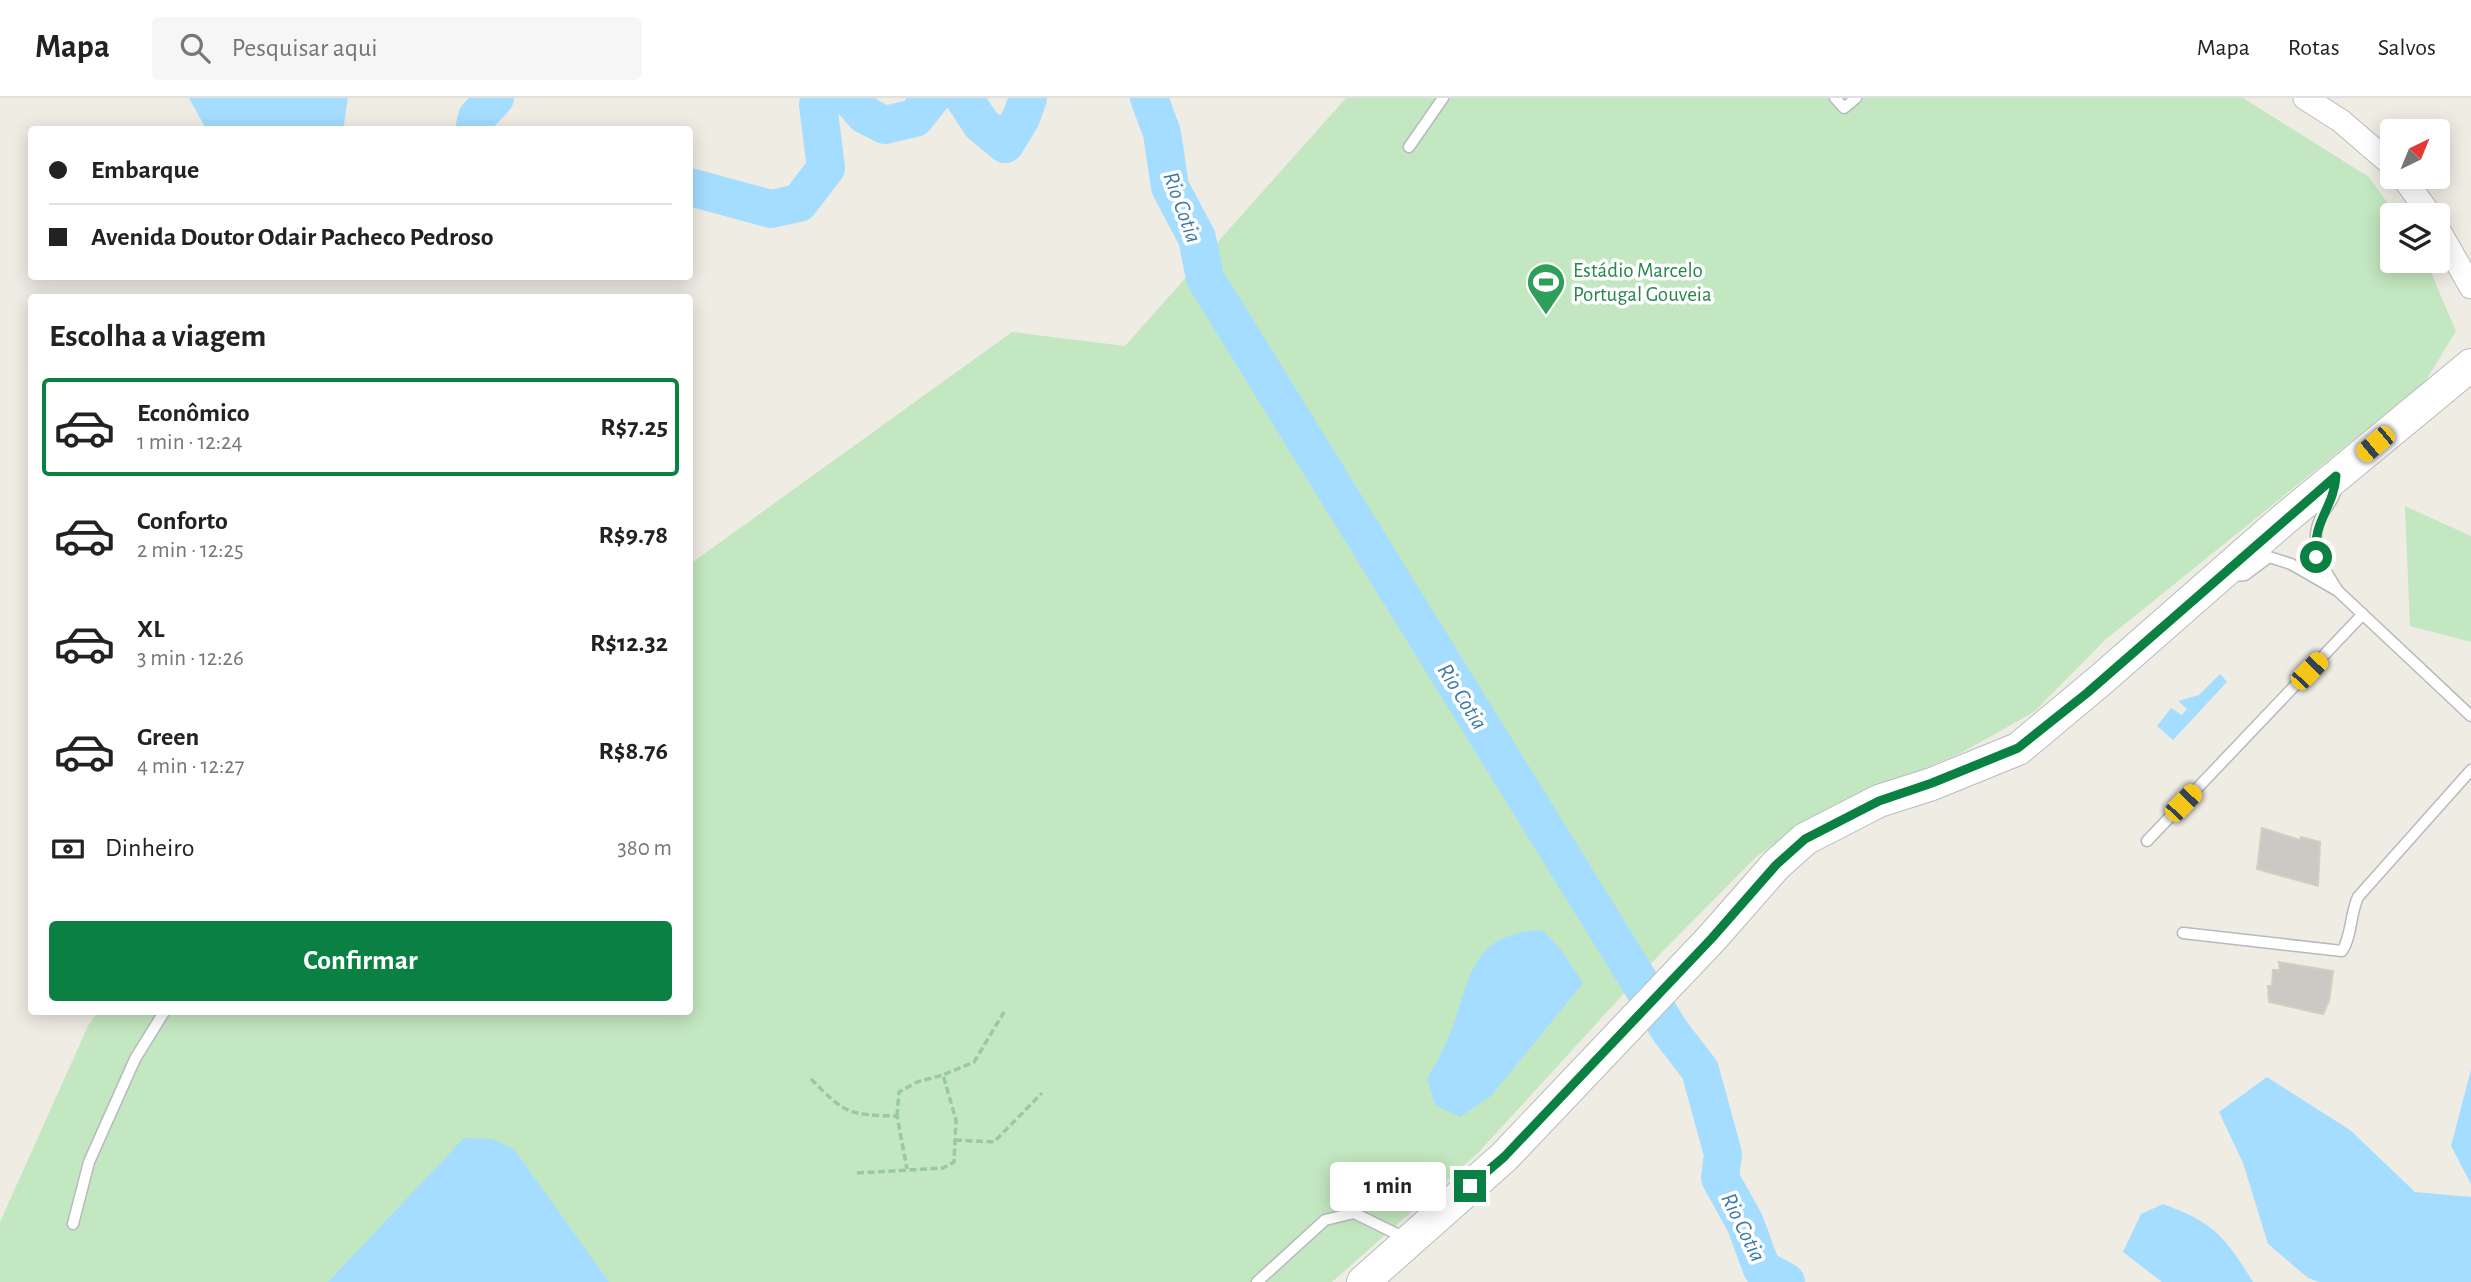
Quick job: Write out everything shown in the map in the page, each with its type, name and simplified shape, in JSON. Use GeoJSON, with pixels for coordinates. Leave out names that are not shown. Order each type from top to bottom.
{"type":"FeatureCollection","features":[{"type":"Feature","properties":{"kind":"main road"},"geometry":{"type":"LineString","coordinates":[[1363,1282],[1504,1157],[1682,969],[1776,865],[1805,839],[1879,801],[2018,748],[2084,695],[2336,476],[2471,365]]}},
{"type":"Feature","properties":{"kind":"street"},"geometry":{"type":"LineString","coordinates":[[2305,98],[2341,121],[2380,155]]}},
{"type":"Feature","properties":{"kind":"street"},"geometry":{"type":"LineString","coordinates":[[2450,250],[2471,287]]}},
{"type":"Feature","properties":{"kind":"lane"},"geometry":{"type":"LineString","coordinates":[[1409,147],[1443,98]]}},
{"type":"Feature","properties":{"kind":"lane"},"geometry":{"type":"LineString","coordinates":[[1835,98],[1844,108],[1856,98]]}},
{"type":"Feature","properties":{"kind":"lane"},"geometry":{"type":"LineString","coordinates":[[2336,476],[2335,496],[2320,518],[2314,538],[2316,557],[2338,591]]}},
{"type":"Feature","properties":{"kind":"lane"},"geometry":{"type":"LineString","coordinates":[[2219,576],[2245,575],[2269,556],[2291,564],[2338,591],[2471,716]]}},
{"type":"Feature","properties":{"kind":"lane"},"geometry":{"type":"LineString","coordinates":[[2147,841],[2363,614]]}},
{"type":"Feature","properties":{"kind":"lane"},"geometry":{"type":"LineString","coordinates":[[2183,933],[2342,951],[2347,944],[2352,909],[2358,897],[2471,770]]}},
{"type":"Feature","properties":{"kind":"lane"},"geometry":{"type":"LineString","coordinates":[[73,1223],[89,1162],[135,1059],[162,1015]]}},
{"type":"Feature","properties":{"kind":"lane"},"geometry":{"type":"LineString","coordinates":[[1257,1282],[1325,1220],[1354,1213],[1409,1241]]}},
{"type":"Feature","properties":{"kind":"path"},"geometry":{"type":"LineString","coordinates":[[907,1170],[897,1116],[899,1092],[917,1082],[974,1062],[1004,1012]]}},
{"type":"Feature","properties":{"kind":"path"},"geometry":{"type":"LineString","coordinates":[[857,1173],[943,1168],[954,1162],[956,1121],[943,1075]]}},
{"type":"Feature","properties":{"kind":"path"},"geometry":{"type":"LineString","coordinates":[[811,1079],[833,1102],[856,1115],[897,1116]]}},
{"type":"Feature","properties":{"kind":"path"},"geometry":{"type":"LineString","coordinates":[[955,1140],[994,1142],[1042,1093]]}},
{"type":"Feature","properties":{"kind":"green space"},"geometry":{"type":"Polygon","coordinates":[[[1346,98],[2243,98],[2369,177],[2387,203],[2380,203],[2380,273],[2431,273],[2456,331],[2425,382],[2105,640],[2034,712],[1961,753],[1811,817],[1756,857],[1660,954],[1478,1153],[1332,1282],[0,1282],[0,1222],[88,1026],[96,1015],[693,1015],[693,562],[1012,332],[1125,346],[1346,98]]]}},
{"type":"Feature","properties":{"kind":"green space"},"geometry":{"type":"Polygon","coordinates":[[[2405,506],[2471,536],[2471,642],[2410,626],[2405,506]]]}},
{"type":"Feature","properties":{"kind":"water"},"geometry":{"type":"Polygon","coordinates":[[[189,98],[348,98],[344,126],[204,126],[189,98]]]}},
{"type":"Feature","properties":{"kind":"water"},"geometry":{"type":"Polygon","coordinates":[[[2220,674],[2227,682],[2173,740],[2157,726],[2171,708],[2182,715],[2187,709],[2178,701],[2199,695],[2220,674]]]}},
{"type":"Feature","properties":{"kind":"water"},"geometry":{"type":"Polygon","coordinates":[[[1543,930],[1562,951],[1583,983],[1491,1096],[1460,1117],[1435,1105],[1427,1079],[1447,1042],[1476,963],[1486,950],[1500,940],[1518,933],[1543,930]]]}},
{"type":"Feature","properties":{"kind":"water"},"geometry":{"type":"Polygon","coordinates":[[[2471,1070],[2471,1184],[2451,1146],[2471,1070]]]}},
{"type":"Feature","properties":{"kind":"water"},"geometry":{"type":"Polygon","coordinates":[[[2267,1077],[2350,1130],[2415,1192],[2471,1197],[2471,1282],[2319,1282],[2308,1278],[2268,1244],[2243,1163],[2219,1112],[2267,1077]]]}},
{"type":"Feature","properties":{"kind":"water"},"geometry":{"type":"Polygon","coordinates":[[[464,1138],[492,1139],[514,1149],[609,1282],[328,1282],[464,1138]]]}},
{"type":"Feature","properties":{"kind":"water"},"geometry":{"type":"Polygon","coordinates":[[[2163,1204],[2195,1218],[2217,1233],[2253,1282],[2162,1282],[2123,1252],[2141,1214],[2163,1204]]]}},
{"type":"Feature","properties":{"kind":"building"},"geometry":{"type":"Polygon","coordinates":[[[2262,828],[2300,840],[2301,837],[2320,842],[2318,886],[2257,869],[2262,828]]]}},
{"type":"Feature","properties":{"kind":"building"},"geometry":{"type":"Polygon","coordinates":[[[2279,962],[2333,971],[2329,1001],[2323,1014],[2269,1002],[2268,986],[2272,986],[2273,970],[2280,970],[2279,962]]]}},
{"type":"Feature","properties":{"kind":"waterway","name":"Rio Cotia"},"geometry":{"type":"LineString","coordinates":[[475,126],[477,117],[495,98]]}},
{"type":"Feature","properties":{"kind":"waterway","name":"Rio Cotia"},"geometry":{"type":"LineString","coordinates":[[693,188],[771,209],[799,203],[826,168],[818,105],[825,98]]}},
{"type":"Feature","properties":{"kind":"waterway","name":"Rio Cotia"},"geometry":{"type":"LineString","coordinates":[[850,98],[865,115],[885,125],[915,118],[931,98]]}},
{"type":"Feature","properties":{"kind":"waterway","name":"Rio Cotia"},"geometry":{"type":"LineString","coordinates":[[964,98],[981,124],[1005,144],[1021,118],[1028,98]]}},
{"type":"Feature","properties":{"kind":"waterway","name":"Rio Cotia"},"geometry":{"type":"LineString","coordinates":[[1149,98],[1162,133],[1170,187],[1197,238],[1205,278],[1670,1031],[1700,1070],[1723,1154],[1720,1178],[1745,1223],[1762,1269],[1786,1282]]}},
{"type":"Feature","properties":{"kind":"place","name":"Estádio Marcelo Portugal Gouveia"},"geometry":{"type":"Point","coordinates":[1546,316]}},
{"type":"Feature","properties":{"kind":"route"},"geometry":{"type":"LineString","coordinates":[[1470,1186],[1504,1157],[1712,938],[1776,865],[1805,839],[1839,819],[1879,801],[1979,766],[2018,748],[2087,693],[2336,476],[2335,496],[2320,518],[2314,538],[2316,557]]}}]}
